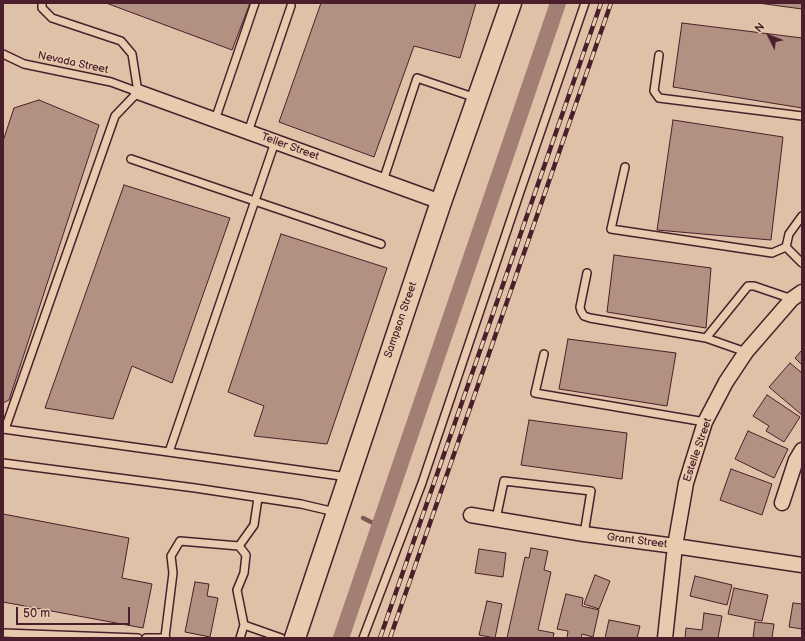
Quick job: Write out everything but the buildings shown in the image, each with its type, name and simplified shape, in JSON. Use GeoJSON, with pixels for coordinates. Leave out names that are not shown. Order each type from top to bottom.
{"type":"FeatureCollection","features":[{"type":"Feature","properties":{"kind":"street","name":"Sampson Street"},"geometry":{"type":"LineString","coordinates":[[295,638],[441,202],[511,3]]}},
{"type":"Feature","properties":{"kind":"street","name":"Teller Street"},"geometry":{"type":"LineString","coordinates":[[138,92],[441,202]]}},
{"type":"Feature","properties":{"kind":"street","name":"Estelle Street"},"geometry":{"type":"LineString","coordinates":[[665,638],[675,546],[686,483],[705,422],[726,382],[746,352],[797,296]]}},
{"type":"Feature","properties":{"kind":"street"},"geometry":{"type":"LineString","coordinates":[[782,503],[796,460],[802,450]]}},
{"type":"Feature","properties":{"kind":"street","name":"Grant Street"},"geometry":{"type":"LineString","coordinates":[[471,515],[584,534],[802,565]]}},
{"type":"Feature","properties":{"kind":"lane"},"geometry":{"type":"LineString","coordinates":[[42,3],[42,8],[52,18],[121,41],[132,54],[138,92],[115,116],[4,429],[348,477]]}},
{"type":"Feature","properties":{"kind":"lane"},"geometry":{"type":"LineString","coordinates":[[215,120],[255,3]]}},
{"type":"Feature","properties":{"kind":"lane"},"geometry":{"type":"LineString","coordinates":[[363,638],[422,483],[585,3]]}},
{"type":"Feature","properties":{"kind":"lane"},"geometry":{"type":"LineString","coordinates":[[248,132],[291,6]]}},
{"type":"Feature","properties":{"kind":"lane","name":"Nevada Street"},"geometry":{"type":"LineString","coordinates":[[3,54],[24,64],[111,82],[138,92]]}},
{"type":"Feature","properties":{"kind":"lane"},"geometry":{"type":"LineString","coordinates":[[659,54],[654,91],[659,98],[802,116]]}},
{"type":"Feature","properties":{"kind":"lane"},"geometry":{"type":"LineString","coordinates":[[383,181],[417,78],[477,99]]}},
{"type":"Feature","properties":{"kind":"lane"},"geometry":{"type":"LineString","coordinates":[[169,452],[275,142]]}},
{"type":"Feature","properties":{"kind":"lane"},"geometry":{"type":"LineString","coordinates":[[131,159],[381,244]]}},
{"type":"Feature","properties":{"kind":"lane"},"geometry":{"type":"LineString","coordinates":[[625,167],[611,229],[772,253],[786,247]]}},
{"type":"Feature","properties":{"kind":"lane"},"geometry":{"type":"LineString","coordinates":[[786,247],[789,234],[802,216]]}},
{"type":"Feature","properties":{"kind":"lane"},"geometry":{"type":"LineString","coordinates":[[786,247],[802,263]]}},
{"type":"Feature","properties":{"kind":"lane"},"geometry":{"type":"LineString","coordinates":[[587,273],[580,307],[584,316],[706,338],[746,352]]}},
{"type":"Feature","properties":{"kind":"lane"},"geometry":{"type":"LineString","coordinates":[[706,338],[748,286],[797,296]]}},
{"type":"Feature","properties":{"kind":"lane"},"geometry":{"type":"LineString","coordinates":[[544,354],[535,394],[705,422]]}},
{"type":"Feature","properties":{"kind":"lane"},"geometry":{"type":"LineString","coordinates":[[3,463],[195,488],[301,504],[337,512]]}},
{"type":"Feature","properties":{"kind":"lane"},"geometry":{"type":"LineString","coordinates":[[496,519],[504,481],[591,491],[584,534]]}},
{"type":"Feature","properties":{"kind":"lane"},"geometry":{"type":"LineString","coordinates":[[239,546],[254,525],[258,498]]}},
{"type":"Feature","properties":{"kind":"lane"},"geometry":{"type":"LineString","coordinates":[[146,638],[166,638],[173,573],[171,556],[180,541],[239,546],[246,555],[244,572],[237,590],[244,625],[240,638]]}},
{"type":"Feature","properties":{"kind":"lane"},"geometry":{"type":"LineString","coordinates":[[244,625],[281,638]]}},
{"type":"Feature","properties":{"kind":"lane"},"geometry":{"type":"LineString","coordinates":[[3,633],[138,638]]}},
{"type":"Feature","properties":{"kind":"waterway"},"geometry":{"type":"LineString","coordinates":[[341,638],[558,3]]}},
{"type":"Feature","properties":{"kind":"waterway"},"geometry":{"type":"LineString","coordinates":[[363,518],[379,526]]}},
{"type":"Feature","properties":{"kind":"railway"},"geometry":{"type":"LineString","coordinates":[[380,638],[601,3]]}},
{"type":"Feature","properties":{"kind":"railway"},"geometry":{"type":"LineString","coordinates":[[390,638],[611,3]]}}]}
